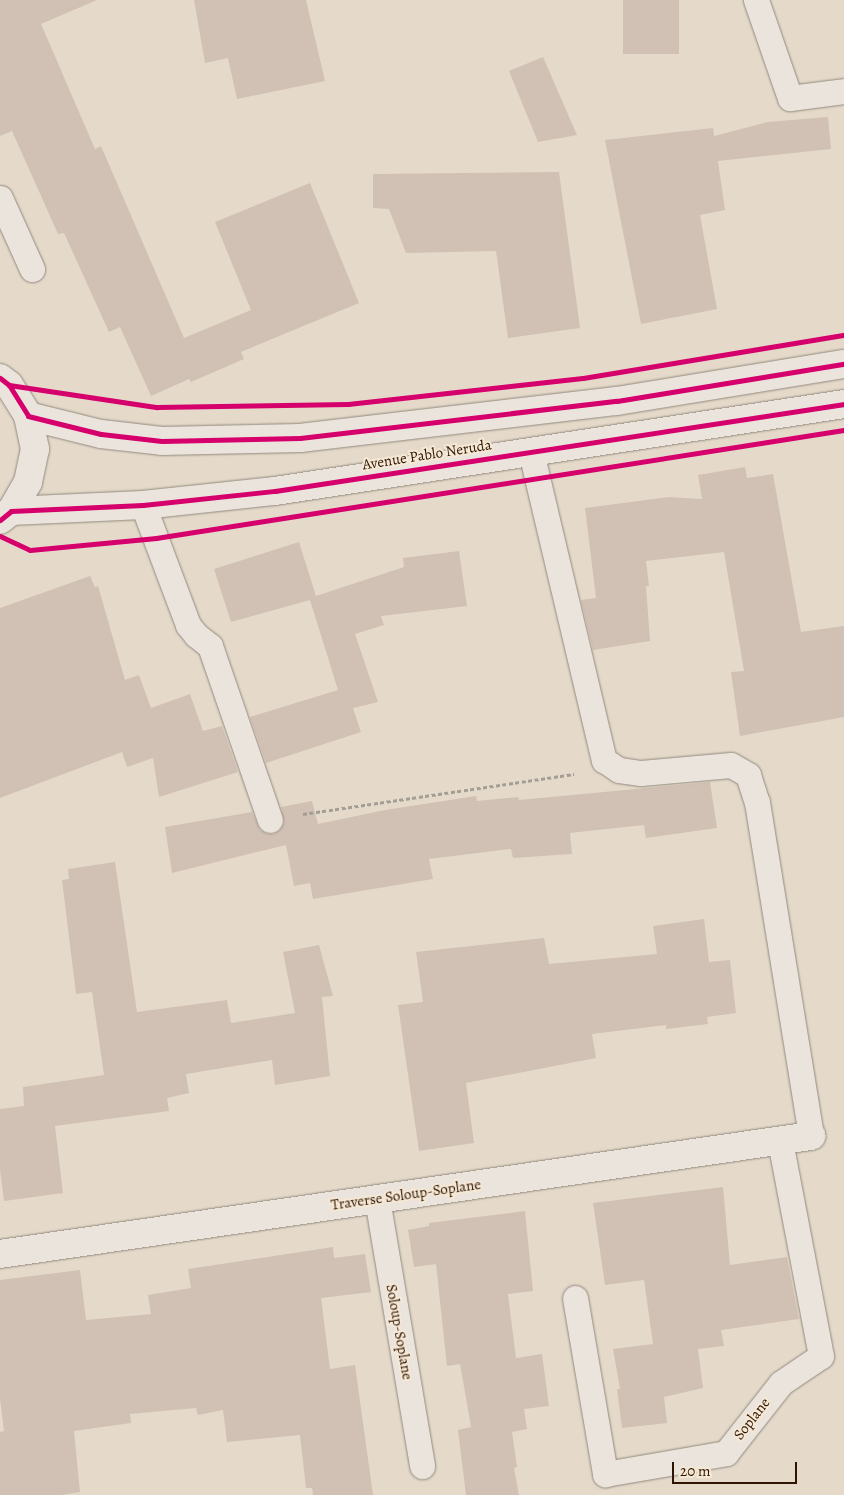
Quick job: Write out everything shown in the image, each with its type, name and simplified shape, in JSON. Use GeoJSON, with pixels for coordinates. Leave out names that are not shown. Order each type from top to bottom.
{"type":"FeatureCollection","features":[{"type":"Feature","properties":{"kind":"main road","name":"Avenue Pablo Neruda"},"geometry":{"type":"LineString","coordinates":[[28,416],[101,434],[162,441],[300,438],[617,401],[844,364]]}},
{"type":"Feature","properties":{"kind":"main road"},"geometry":{"type":"LineString","coordinates":[[0,378],[9,385],[28,416],[34,449],[28,482],[6,516]]}},
{"type":"Feature","properties":{"kind":"main road","name":"Avenue Pablo Neruda"},"geometry":{"type":"LineString","coordinates":[[6,516],[143,505],[275,491],[844,404]]}},
{"type":"Feature","properties":{"kind":"main road","name":"Traverse Soloup-Soplane"},"geometry":{"type":"LineString","coordinates":[[0,1254],[811,1136]]}},
{"type":"Feature","properties":{"kind":"lane"},"geometry":{"type":"LineString","coordinates":[[756,0],[790,98],[844,91]]}},
{"type":"Feature","properties":{"kind":"lane"},"geometry":{"type":"LineString","coordinates":[[0,198],[32,269]]}},
{"type":"Feature","properties":{"kind":"lane"},"geometry":{"type":"LineString","coordinates":[[531,452],[597,738],[604,760],[619,770],[641,773],[731,765],[748,775],[757,802],[811,1136]]}},
{"type":"Feature","properties":{"kind":"lane"},"geometry":{"type":"LineString","coordinates":[[143,505],[188,625],[196,635],[210,646],[270,820]]}},
{"type":"Feature","properties":{"kind":"lane","name":"Soplane"},"geometry":{"type":"LineString","coordinates":[[575,1298],[605,1474],[726,1453],[781,1383],[821,1356],[780,1141]]}},
{"type":"Feature","properties":{"kind":"lane","name":"Soloup-Soplane"},"geometry":{"type":"LineString","coordinates":[[377,1199],[422,1466]]}},
{"type":"Feature","properties":{"kind":"path"},"geometry":{"type":"LineString","coordinates":[[270,820],[582,773],[619,770]]}},
{"type":"Feature","properties":{"kind":"building"},"geometry":{"type":"Polygon","coordinates":[[[0,0],[97,0],[41,24],[95,149],[101,146],[184,338],[251,310],[215,222],[310,183],[359,303],[241,352],[244,359],[191,382],[189,379],[151,396],[120,327],[109,332],[64,233],[58,234],[12,131],[0,136],[0,0]]]}},
{"type":"Feature","properties":{"kind":"building"},"geometry":{"type":"Polygon","coordinates":[[[194,0],[306,0],[325,81],[237,99],[228,58],[205,63],[194,0]]]}},
{"type":"Feature","properties":{"kind":"building"},"geometry":{"type":"Polygon","coordinates":[[[623,0],[679,0],[679,54],[623,54],[623,0]]]}},
{"type":"Feature","properties":{"kind":"building"},"geometry":{"type":"Polygon","coordinates":[[[543,57],[577,135],[538,142],[509,71],[543,57]]]}},
{"type":"Feature","properties":{"kind":"building"},"geometry":{"type":"Polygon","coordinates":[[[828,117],[831,149],[718,161],[725,210],[700,215],[717,309],[641,324],[605,140],[713,128],[714,136],[768,122],[828,117]]]}},
{"type":"Feature","properties":{"kind":"building"},"geometry":{"type":"Polygon","coordinates":[[[559,172],[580,328],[508,338],[496,251],[406,253],[389,209],[373,208],[373,174],[559,172]]]}},
{"type":"Feature","properties":{"kind":"building"},"geometry":{"type":"Polygon","coordinates":[[[745,467],[747,478],[773,474],[801,632],[844,626],[844,717],[740,736],[731,672],[744,671],[724,552],[646,561],[649,586],[646,586],[650,641],[593,650],[581,600],[596,598],[585,508],[669,497],[702,499],[698,475],[745,467]]]}},
{"type":"Feature","properties":{"kind":"building"},"geometry":{"type":"Polygon","coordinates":[[[299,542],[316,596],[404,567],[403,558],[459,551],[467,606],[381,616],[384,625],[355,634],[378,702],[353,708],[361,732],[266,763],[250,717],[338,690],[310,600],[231,622],[214,569],[299,542]]]}},
{"type":"Feature","properties":{"kind":"building"},"geometry":{"type":"Polygon","coordinates":[[[90,576],[95,587],[98,586],[125,680],[139,675],[151,708],[190,694],[203,731],[222,726],[238,772],[159,797],[153,758],[127,767],[122,752],[0,798],[0,608],[90,576]]]}},
{"type":"Feature","properties":{"kind":"building"},"geometry":{"type":"Polygon","coordinates":[[[710,782],[717,828],[646,838],[644,825],[570,833],[572,854],[513,858],[511,849],[429,859],[433,879],[313,899],[310,883],[294,886],[286,845],[172,873],[165,827],[252,812],[260,830],[267,834],[274,834],[280,830],[284,823],[281,807],[312,801],[318,824],[385,810],[476,796],[477,801],[518,797],[519,800],[710,782]]]}},
{"type":"Feature","properties":{"kind":"building"},"geometry":{"type":"Polygon","coordinates":[[[115,862],[137,1012],[227,1000],[231,1023],[295,1013],[283,952],[319,945],[333,996],[322,997],[330,1076],[275,1085],[272,1060],[186,1074],[189,1093],[167,1098],[169,1111],[55,1126],[63,1193],[4,1201],[0,1170],[0,1109],[24,1106],[23,1087],[104,1075],[92,992],[76,994],[62,880],[69,879],[68,869],[115,862]]]}},
{"type":"Feature","properties":{"kind":"building"},"geometry":{"type":"Polygon","coordinates":[[[704,919],[709,962],[730,960],[736,1013],[707,1017],[708,1024],[666,1029],[666,1025],[592,1034],[596,1058],[466,1083],[474,1143],[419,1151],[398,1005],[423,1002],[416,952],[544,938],[549,964],[657,954],[653,926],[704,919]]]}},
{"type":"Feature","properties":{"kind":"building"},"geometry":{"type":"Polygon","coordinates":[[[723,1187],[730,1265],[787,1257],[799,1319],[721,1330],[724,1346],[698,1349],[703,1388],[664,1397],[667,1423],[622,1428],[617,1389],[620,1389],[613,1349],[653,1344],[644,1280],[605,1285],[593,1203],[723,1187]]]}},
{"type":"Feature","properties":{"kind":"building"},"geometry":{"type":"Polygon","coordinates":[[[525,1211],[533,1291],[508,1294],[516,1358],[542,1354],[549,1406],[524,1409],[527,1429],[512,1432],[517,1467],[514,1468],[519,1495],[466,1495],[458,1430],[471,1427],[460,1364],[447,1366],[436,1264],[414,1267],[408,1230],[429,1226],[429,1223],[525,1211]]]}},
{"type":"Feature","properties":{"kind":"building"},"geometry":{"type":"Polygon","coordinates":[[[333,1247],[334,1258],[365,1254],[371,1292],[321,1298],[330,1369],[355,1365],[373,1495],[313,1495],[312,1488],[306,1488],[300,1435],[227,1442],[223,1410],[198,1415],[196,1408],[130,1414],[131,1423],[74,1431],[80,1492],[62,1495],[0,1495],[0,1432],[4,1431],[0,1399],[0,1280],[80,1270],[86,1320],[151,1314],[148,1295],[191,1288],[188,1269],[333,1247]]]}},
{"type":"Feature","properties":{"kind":"cycle path"},"geometry":{"type":"LineString","coordinates":[[9,385],[157,407],[348,404],[583,378],[844,335]]}},
{"type":"Feature","properties":{"kind":"cycle path"},"geometry":{"type":"LineString","coordinates":[[0,378],[9,385],[28,416],[101,434],[162,441],[300,438],[617,401],[844,364]]}},
{"type":"Feature","properties":{"kind":"cycle path"},"geometry":{"type":"LineString","coordinates":[[0,520],[11,511],[143,505],[275,491],[844,404]]}},
{"type":"Feature","properties":{"kind":"cycle path"},"geometry":{"type":"LineString","coordinates":[[0,536],[30,550],[156,538],[844,430]]}}]}
